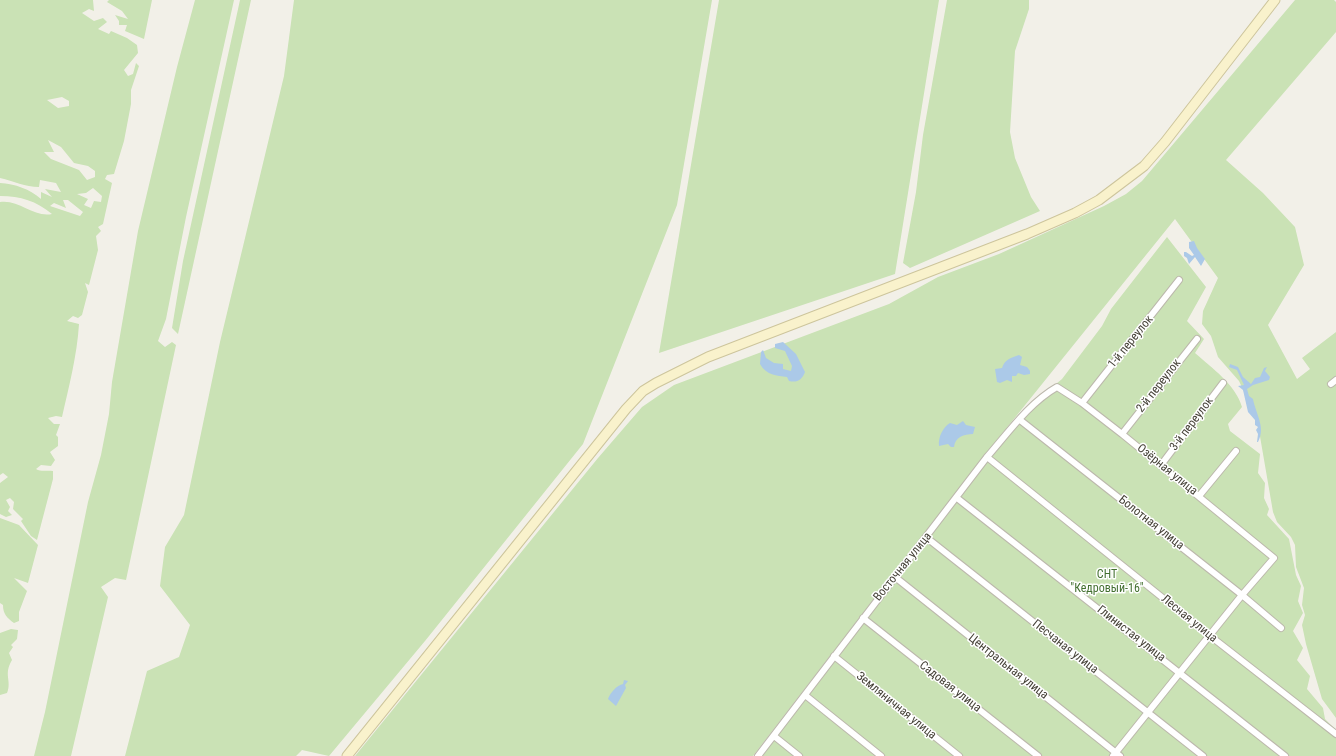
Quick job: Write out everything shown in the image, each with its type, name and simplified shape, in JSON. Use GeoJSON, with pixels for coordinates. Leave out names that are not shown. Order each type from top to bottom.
{"type":"FeatureCollection","features":[{"type":"Feature","properties":{"kind":"street"},"geometry":{"type":"LineString","coordinates":[[347,756],[621,415],[643,391],[668,375],[708,357],[1027,234],[1075,213],[1099,200],[1144,166],[1165,142],[1275,0]]}},
{"type":"Feature","properties":{"kind":"street","name":"1-й переулок"},"geometry":{"type":"LineString","coordinates":[[1082,403],[1179,280]]}},
{"type":"Feature","properties":{"kind":"street","name":"2-й переулок"},"geometry":{"type":"LineString","coordinates":[[1122,434],[1196,339]]}},
{"type":"Feature","properties":{"kind":"street","name":"3-й переулок"},"geometry":{"type":"LineString","coordinates":[[1161,465],[1223,383]]}},
{"type":"Feature","properties":{"kind":"street","name":"Озёрная улица"},"geometry":{"type":"LineString","coordinates":[[1057,387],[1082,403],[1122,434],[1274,558],[1242,594]]}},
{"type":"Feature","properties":{"kind":"street","name":"Восточная улица"},"geometry":{"type":"LineString","coordinates":[[758,756],[863,618],[927,538],[987,457],[1020,420],[1047,393],[1057,387]]}},
{"type":"Feature","properties":{"kind":"street","name":"Болотная улица"},"geometry":{"type":"LineString","coordinates":[[1020,420],[1242,594],[1281,628]]}},
{"type":"Feature","properties":{"kind":"street"},"geometry":{"type":"LineString","coordinates":[[1199,496],[1236,451]]}},
{"type":"Feature","properties":{"kind":"street","name":"Лесная улица"},"geometry":{"type":"LineString","coordinates":[[987,457],[1209,635],[1336,734]]}},
{"type":"Feature","properties":{"kind":"street","name":"Глинистая улица"},"geometry":{"type":"LineString","coordinates":[[957,498],[1285,756]]}},
{"type":"Feature","properties":{"kind":"street","name":"Песчаная улица"},"geometry":{"type":"LineString","coordinates":[[927,538],[1203,756]]}},
{"type":"Feature","properties":{"kind":"street","name":"Центральная улица"},"geometry":{"type":"LineString","coordinates":[[895,577],[1116,755]]}},
{"type":"Feature","properties":{"kind":"street"},"geometry":{"type":"LineString","coordinates":[[1116,755],[1147,712],[1242,594]]}},
{"type":"Feature","properties":{"kind":"street","name":"Садовая улица"},"geometry":{"type":"LineString","coordinates":[[863,618],[1038,756]]}},
{"type":"Feature","properties":{"kind":"street","name":"Земляничная улица"},"geometry":{"type":"LineString","coordinates":[[834,656],[959,756]]}},
{"type":"Feature","properties":{"kind":"street"},"geometry":{"type":"LineString","coordinates":[[805,695],[881,756]]}},
{"type":"Feature","properties":{"kind":"street"},"geometry":{"type":"LineString","coordinates":[[774,736],[799,756]]}},
{"type":"Feature","properties":{"kind":"green space"},"geometry":{"type":"Polygon","coordinates":[[[0,0],[93,0],[94,11],[89,9],[82,13],[94,21],[103,18],[107,22],[98,29],[109,34],[111,31],[127,38],[137,45],[138,53],[124,70],[128,76],[133,74],[136,63],[139,66],[131,90],[131,104],[124,141],[114,174],[107,175],[105,179],[112,183],[103,224],[98,227],[101,231],[96,236],[98,250],[89,285],[85,283],[88,292],[82,315],[78,318],[73,316],[67,321],[79,324],[76,348],[62,417],[56,416],[48,418],[54,424],[60,424],[56,435],[58,437],[58,446],[50,452],[55,460],[51,466],[41,465],[36,469],[42,471],[53,471],[53,479],[37,540],[31,536],[21,521],[23,519],[13,509],[14,502],[10,498],[6,500],[10,507],[8,511],[12,515],[6,517],[0,514],[0,483],[8,477],[3,473],[0,475],[0,202],[14,203],[45,215],[52,214],[28,200],[0,196],[0,183],[22,188],[32,192],[41,199],[41,192],[52,197],[45,189],[61,192],[56,183],[40,180],[39,187],[34,187],[0,178],[0,0]],[[62,97],[47,100],[58,108],[69,106],[69,101],[62,97]],[[48,140],[54,152],[44,152],[51,159],[79,170],[87,180],[95,177],[95,171],[88,166],[74,163],[61,147],[48,140]],[[93,188],[86,193],[77,194],[88,199],[84,205],[91,208],[94,201],[101,202],[102,196],[93,188]],[[63,200],[66,208],[54,203],[50,206],[80,216],[83,212],[68,200],[63,200]]]}},
{"type":"Feature","properties":{"kind":"green space"},"geometry":{"type":"Polygon","coordinates":[[[109,0],[152,0],[144,39],[125,31],[127,25],[119,25],[119,21],[115,15],[128,19],[122,11],[107,2],[109,0]]]}},
{"type":"Feature","properties":{"kind":"green space"},"geometry":{"type":"Polygon","coordinates":[[[195,0],[234,0],[186,217],[166,319],[158,341],[165,347],[172,342],[176,345],[126,580],[115,578],[101,587],[108,597],[71,756],[34,756],[45,712],[88,502],[101,455],[109,414],[112,382],[138,231],[177,67],[195,0]]]}},
{"type":"Feature","properties":{"kind":"green space"},"geometry":{"type":"Polygon","coordinates":[[[240,0],[251,0],[178,334],[172,328],[183,261],[240,0]]]}},
{"type":"Feature","properties":{"kind":"green space"},"geometry":{"type":"Polygon","coordinates":[[[294,0],[712,0],[677,205],[583,444],[425,641],[329,756],[302,750],[296,756],[125,756],[147,671],[179,657],[190,625],[160,586],[165,547],[184,515],[220,342],[284,76],[294,0]]]}},
{"type":"Feature","properties":{"kind":"green space"},"geometry":{"type":"Polygon","coordinates":[[[719,0],[939,0],[895,274],[659,353],[719,0]]]}},
{"type":"Feature","properties":{"kind":"green space"},"geometry":{"type":"Polygon","coordinates":[[[947,0],[1029,0],[1029,9],[1015,51],[1010,132],[1015,158],[1031,197],[1040,211],[910,268],[903,263],[916,192],[923,135],[947,0]]]}},
{"type":"Feature","properties":{"kind":"green space"},"geometry":{"type":"Polygon","coordinates":[[[1295,0],[1334,0],[1336,2],[1336,32],[1226,160],[1263,193],[1295,227],[1304,265],[1268,325],[1297,379],[1310,369],[1302,358],[1336,332],[1336,718],[1322,699],[1306,644],[1302,625],[1305,615],[1302,605],[1304,588],[1296,567],[1295,545],[1291,537],[1277,522],[1273,512],[1257,419],[1239,381],[1218,357],[1211,336],[1202,324],[1203,311],[1218,278],[1175,219],[980,461],[753,756],[355,756],[598,458],[642,407],[674,385],[889,304],[938,277],[999,254],[1104,206],[1126,194],[1142,181],[1295,0]]]}},
{"type":"Feature","properties":{"kind":"green space","name":"СНТ \"Кедровый-16\""},"geometry":{"type":"Polygon","coordinates":[[[1167,237],[1206,287],[1187,321],[1204,339],[1195,353],[1223,377],[1235,391],[1242,407],[1228,424],[1230,431],[1260,454],[1258,473],[1265,483],[1264,498],[1269,509],[1267,515],[1289,539],[1296,575],[1301,586],[1298,601],[1303,613],[1293,631],[1303,648],[1297,660],[1310,676],[1307,689],[1323,708],[1325,719],[1336,730],[1336,756],[755,756],[1023,411],[1062,379],[1102,326],[1111,309],[1167,237]]]}},
{"type":"Feature","properties":{"kind":"green space"},"geometry":{"type":"Polygon","coordinates":[[[0,518],[19,525],[38,545],[28,583],[14,578],[27,591],[19,612],[19,621],[14,623],[6,616],[3,605],[0,603],[0,518]]]}},
{"type":"Feature","properties":{"kind":"green space"},"geometry":{"type":"Polygon","coordinates":[[[11,629],[18,630],[17,639],[11,645],[13,647],[9,653],[12,660],[8,670],[9,684],[7,693],[0,695],[0,633],[11,629]]]}},
{"type":"Feature","properties":{"kind":"water"},"geometry":{"type":"Polygon","coordinates":[[[1194,241],[1205,259],[1201,266],[1195,257],[1189,264],[1187,258],[1184,256],[1184,252],[1192,256],[1194,255],[1189,248],[1189,242],[1194,241]]]}},
{"type":"Feature","properties":{"kind":"water"},"geometry":{"type":"Polygon","coordinates":[[[783,342],[796,354],[805,372],[801,379],[794,382],[789,381],[787,377],[765,371],[760,364],[761,352],[763,350],[766,358],[774,363],[783,364],[783,369],[791,371],[792,366],[785,351],[775,348],[775,344],[783,342]]]}},
{"type":"Feature","properties":{"kind":"water"},"geometry":{"type":"Polygon","coordinates":[[[1019,355],[1022,357],[1020,365],[1027,367],[1030,374],[1024,375],[1018,373],[1016,376],[1012,376],[1012,382],[1007,380],[1000,383],[997,382],[995,369],[1002,368],[1007,361],[1019,355]]]}},
{"type":"Feature","properties":{"kind":"water"},"geometry":{"type":"Polygon","coordinates":[[[1230,364],[1238,367],[1243,377],[1251,384],[1255,378],[1260,377],[1264,368],[1267,367],[1265,371],[1270,377],[1269,380],[1253,385],[1247,389],[1249,396],[1253,399],[1260,421],[1261,431],[1258,442],[1258,434],[1256,430],[1258,427],[1255,425],[1255,420],[1248,412],[1243,390],[1238,386],[1244,385],[1237,370],[1229,367],[1230,364]]]}},
{"type":"Feature","properties":{"kind":"water"},"geometry":{"type":"Polygon","coordinates":[[[963,421],[966,425],[975,427],[973,434],[958,438],[954,447],[951,447],[948,444],[939,446],[940,436],[945,427],[950,423],[957,425],[963,421]]]}},
{"type":"Feature","properties":{"kind":"water"},"geometry":{"type":"Polygon","coordinates":[[[624,680],[628,681],[625,685],[626,688],[616,706],[608,699],[610,694],[618,686],[623,684],[624,680]]]}}]}
